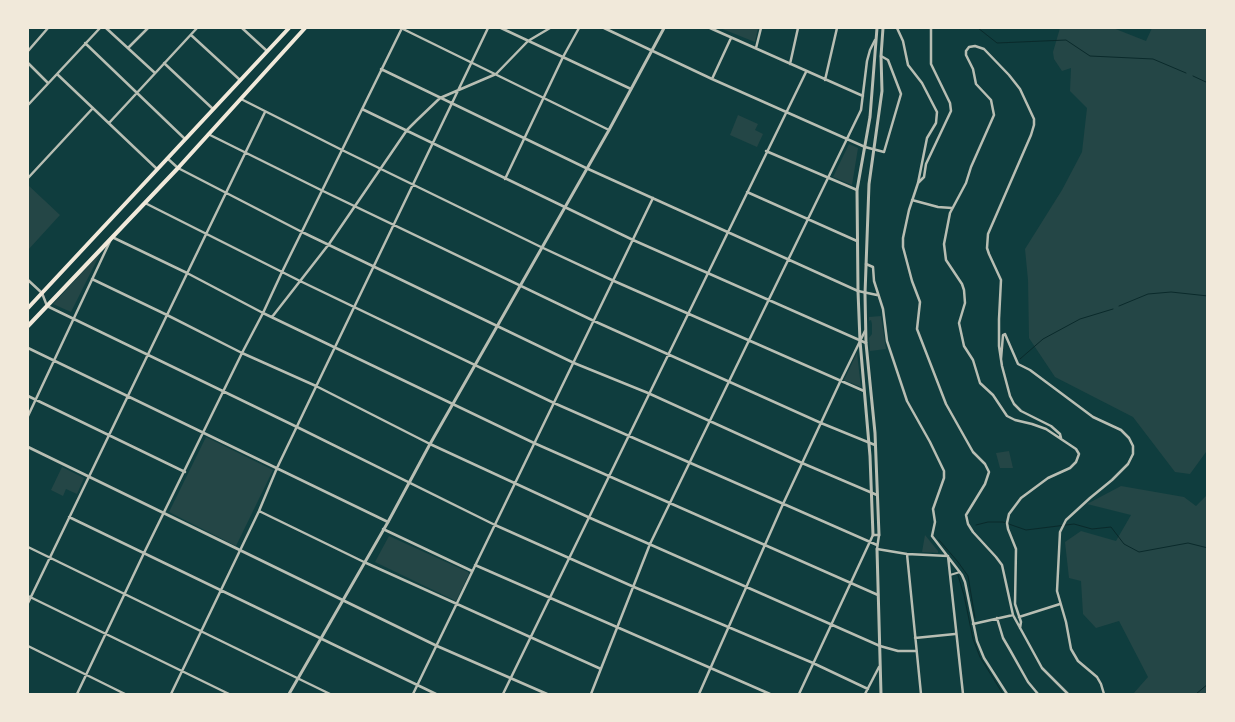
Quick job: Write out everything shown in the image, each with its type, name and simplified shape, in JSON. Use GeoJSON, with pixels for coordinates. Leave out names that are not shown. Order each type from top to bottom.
{"type":"FeatureCollection","features":[{"type":"Feature","properties":{"kind":"main road"},"geometry":{"type":"LineString","coordinates":[[28,308],[288,28]]}},
{"type":"Feature","properties":{"kind":"main road"},"geometry":{"type":"LineString","coordinates":[[28,326],[178,168],[305,28]]}},
{"type":"Feature","properties":{"kind":"street"},"geometry":{"type":"LineString","coordinates":[[28,51],[48,28]]}},
{"type":"Feature","properties":{"kind":"street"},"geometry":{"type":"LineString","coordinates":[[28,104],[100,28]]}},
{"type":"Feature","properties":{"kind":"street"},"geometry":{"type":"LineString","coordinates":[[106,28],[155,73]]}},
{"type":"Feature","properties":{"kind":"street"},"geometry":{"type":"LineString","coordinates":[[128,49],[148,28]]}},
{"type":"Feature","properties":{"kind":"street"},"geometry":{"type":"LineString","coordinates":[[109,123],[197,28]]}},
{"type":"Feature","properties":{"kind":"street"},"geometry":{"type":"LineString","coordinates":[[242,28],[267,51]]}},
{"type":"Feature","properties":{"kind":"street"},"geometry":{"type":"LineString","coordinates":[[77,694],[401,28],[609,130]]}},
{"type":"Feature","properties":{"kind":"street"},"geometry":{"type":"LineString","coordinates":[[171,694],[259,511],[277,468],[354,306],[488,28]]}},
{"type":"Feature","properties":{"kind":"street"},"geometry":{"type":"LineString","coordinates":[[501,28],[631,89]]}},
{"type":"Feature","properties":{"kind":"street"},"geometry":{"type":"LineString","coordinates":[[272,317],[329,244],[407,130],[440,98],[496,74],[528,41],[550,28]]}},
{"type":"Feature","properties":{"kind":"street"},"geometry":{"type":"LineString","coordinates":[[505,180],[579,28]]}},
{"type":"Feature","properties":{"kind":"street"},"geometry":{"type":"LineString","coordinates":[[604,28],[865,148],[884,152],[901,94],[888,60],[881,56]]}},
{"type":"Feature","properties":{"kind":"street"},"geometry":{"type":"LineString","coordinates":[[289,694],[384,530],[430,444],[609,130],[664,28]]}},
{"type":"Feature","properties":{"kind":"street"},"geometry":{"type":"LineString","coordinates":[[710,28],[863,96]]}},
{"type":"Feature","properties":{"kind":"street"},"geometry":{"type":"LineString","coordinates":[[756,49],[761,28]]}},
{"type":"Feature","properties":{"kind":"street"},"geometry":{"type":"LineString","coordinates":[[790,64],[798,28]]}},
{"type":"Feature","properties":{"kind":"street"},"geometry":{"type":"LineString","coordinates":[[825,80],[837,28]]}},
{"type":"Feature","properties":{"kind":"street"},"geometry":{"type":"LineString","coordinates":[[799,694],[873,534],[869,442],[860,341],[857,190],[865,148],[874,77],[877,28]]}},
{"type":"Feature","properties":{"kind":"street"},"geometry":{"type":"LineString","coordinates":[[881,694],[877,547],[879,535],[878,495],[865,330],[865,294],[869,184],[882,91],[881,56],[883,28]]}},
{"type":"Feature","properties":{"kind":"street"},"geometry":{"type":"LineString","coordinates":[[897,28],[903,41],[908,65],[922,82],[937,112],[936,123],[927,138],[903,243],[912,281],[920,302],[917,329],[946,404],[973,452],[988,469],[985,484],[966,515],[968,524],[1002,565],[1013,615],[1042,668],[1068,694]]}},
{"type":"Feature","properties":{"kind":"street"},"geometry":{"type":"LineString","coordinates":[[918,183],[924,177],[926,164],[932,149],[951,111],[950,103],[931,64],[931,28]]}},
{"type":"Feature","properties":{"kind":"street"},"geometry":{"type":"LineString","coordinates":[[191,35],[240,80]]}},
{"type":"Feature","properties":{"kind":"street"},"geometry":{"type":"LineString","coordinates":[[712,79],[731,38]]}},
{"type":"Feature","properties":{"kind":"street"},"geometry":{"type":"LineString","coordinates":[[591,694],[650,544],[861,110],[867,62],[870,50],[876,39]]}},
{"type":"Feature","properties":{"kind":"street"},"geometry":{"type":"LineString","coordinates":[[85,43],[185,139]]}},
{"type":"Feature","properties":{"kind":"street"},"geometry":{"type":"LineString","coordinates":[[1020,628],[1021,622],[1015,598],[1016,549],[1008,529],[1008,520],[1012,510],[1021,498],[1048,478],[1070,468],[1076,462],[1079,454],[1078,451],[1061,438],[1046,429],[1009,418],[993,395],[979,381],[975,365],[964,346],[959,326],[965,303],[964,290],[959,279],[948,264],[944,248],[949,217],[966,183],[994,115],[992,103],[977,86],[973,69],[966,55],[967,49],[975,46],[984,49],[990,54],[1020,89],[1034,122],[987,240],[989,254],[1002,280],[998,337],[1000,360],[1014,404],[1021,412],[1054,428],[1061,438]]}},
{"type":"Feature","properties":{"kind":"street"},"geometry":{"type":"LineString","coordinates":[[28,63],[48,83]]}},
{"type":"Feature","properties":{"kind":"street"},"geometry":{"type":"LineString","coordinates":[[164,63],[213,109]]}},
{"type":"Feature","properties":{"kind":"street"},"geometry":{"type":"LineString","coordinates":[[382,69],[586,168],[858,291],[877,295]]}},
{"type":"Feature","properties":{"kind":"street"},"geometry":{"type":"LineString","coordinates":[[504,694],[588,517],[806,72]]}},
{"type":"Feature","properties":{"kind":"street"},"geometry":{"type":"LineString","coordinates":[[57,74],[157,169]]}},
{"type":"Feature","properties":{"kind":"street"},"geometry":{"type":"LineString","coordinates":[[241,99],[541,247],[865,392]]}},
{"type":"Feature","properties":{"kind":"street"},"geometry":{"type":"LineString","coordinates":[[28,178],[93,108]]}},
{"type":"Feature","properties":{"kind":"street"},"geometry":{"type":"LineString","coordinates":[[362,109],[505,180],[633,240],[866,343]]}},
{"type":"Feature","properties":{"kind":"street"},"geometry":{"type":"LineString","coordinates":[[28,604],[29,597],[50,558],[265,112]]}},
{"type":"Feature","properties":{"kind":"street"},"geometry":{"type":"LineString","coordinates":[[208,134],[594,321],[875,444]]}},
{"type":"Feature","properties":{"kind":"street"},"geometry":{"type":"LineString","coordinates":[[766,151],[857,190]]}},
{"type":"Feature","properties":{"kind":"street"},"geometry":{"type":"LineString","coordinates":[[167,158],[178,168],[302,232],[496,326],[878,495]]}},
{"type":"Feature","properties":{"kind":"street"},"geometry":{"type":"LineString","coordinates":[[747,192],[857,241]]}},
{"type":"Feature","properties":{"kind":"street"},"geometry":{"type":"LineString","coordinates":[[413,694],[653,198]]}},
{"type":"Feature","properties":{"kind":"street"},"geometry":{"type":"LineString","coordinates":[[912,200],[938,207],[953,208]]}},
{"type":"Feature","properties":{"kind":"street"},"geometry":{"type":"LineString","coordinates":[[145,203],[300,281],[554,403],[869,541],[877,547],[908,554],[948,556]]}},
{"type":"Feature","properties":{"kind":"street"},"geometry":{"type":"LineString","coordinates":[[28,416],[112,237],[272,317],[534,443],[878,596]]}},
{"type":"Feature","properties":{"kind":"street"},"geometry":{"type":"LineString","coordinates":[[866,264],[873,268],[877,295],[883,309],[887,341],[907,401],[944,470],[943,483],[934,509],[935,528],[932,536],[960,572],[965,582],[977,642],[984,658],[1007,694]]}},
{"type":"Feature","properties":{"kind":"street"},"geometry":{"type":"LineString","coordinates":[[92,279],[167,314],[242,353],[316,386],[430,444],[588,517],[832,623],[880,646],[898,651],[916,651]]}},
{"type":"Feature","properties":{"kind":"street"},"geometry":{"type":"LineString","coordinates":[[28,280],[42,293],[47,306],[298,427],[495,525],[634,587],[813,663],[868,689]]}},
{"type":"Feature","properties":{"kind":"street"},"geometry":{"type":"LineString","coordinates":[[699,694],[783,504],[865,330]]}},
{"type":"Feature","properties":{"kind":"street"},"geometry":{"type":"LineString","coordinates":[[1000,360],[1002,358],[1003,335],[1005,334],[1018,364],[1030,370],[1070,398],[1093,417],[1121,430],[1129,438],[1133,446],[1132,457],[1123,469],[1062,525],[1060,532],[1057,591],[1073,655],[1097,677],[1104,694]]}},
{"type":"Feature","properties":{"kind":"street"},"geometry":{"type":"LineString","coordinates":[[28,348],[388,522]]}},
{"type":"Feature","properties":{"kind":"street"},"geometry":{"type":"LineString","coordinates":[[28,396],[185,472]]}},
{"type":"Feature","properties":{"kind":"street"},"geometry":{"type":"LineString","coordinates":[[28,446],[437,646],[547,694]]}},
{"type":"Feature","properties":{"kind":"street"},"geometry":{"type":"LineString","coordinates":[[259,511],[456,605],[601,669]]}},
{"type":"Feature","properties":{"kind":"street"},"geometry":{"type":"LineString","coordinates":[[69,517],[436,694]]}},
{"type":"Feature","properties":{"kind":"street"},"geometry":{"type":"LineString","coordinates":[[384,530],[472,570]]}},
{"type":"Feature","properties":{"kind":"street"},"geometry":{"type":"LineString","coordinates":[[873,534],[879,535]]}},
{"type":"Feature","properties":{"kind":"street"},"geometry":{"type":"LineString","coordinates":[[28,547],[330,694]]}},
{"type":"Feature","properties":{"kind":"street"},"geometry":{"type":"LineString","coordinates":[[908,554],[920,694]]}},
{"type":"Feature","properties":{"kind":"street"},"geometry":{"type":"LineString","coordinates":[[948,556],[963,694]]}},
{"type":"Feature","properties":{"kind":"street"},"geometry":{"type":"LineString","coordinates":[[475,565],[770,694]]}},
{"type":"Feature","properties":{"kind":"street"},"geometry":{"type":"LineString","coordinates":[[950,575],[960,572]]}},
{"type":"Feature","properties":{"kind":"street"},"geometry":{"type":"LineString","coordinates":[[29,597],[228,694]]}},
{"type":"Feature","properties":{"kind":"street"},"geometry":{"type":"LineString","coordinates":[[1019,617],[1060,604]]}},
{"type":"Feature","properties":{"kind":"street"},"geometry":{"type":"LineString","coordinates":[[973,624],[1013,615]]}},
{"type":"Feature","properties":{"kind":"street"},"geometry":{"type":"LineString","coordinates":[[997,618],[1003,638],[1028,682],[1038,694]]}},
{"type":"Feature","properties":{"kind":"street"},"geometry":{"type":"LineString","coordinates":[[915,638],[956,634]]}},
{"type":"Feature","properties":{"kind":"street"},"geometry":{"type":"LineString","coordinates":[[28,646],[125,694]]}},
{"type":"Feature","properties":{"kind":"street"},"geometry":{"type":"LineString","coordinates":[[865,694],[880,665]]}},
{"type":"Feature","properties":{"kind":"shaded area"},"geometry":{"type":"Polygon","coordinates":[[[720,28],[758,28],[755,42],[720,28]]]}},
{"type":"Feature","properties":{"kind":"shaded area"},"geometry":{"type":"Polygon","coordinates":[[[1060,28],[1113,28],[1146,41],[1152,28],[1207,28],[1208,458],[1206,452],[1190,474],[1175,472],[1133,417],[1055,377],[1029,338],[1028,280],[1025,249],[1062,190],[1082,152],[1087,108],[1070,91],[1071,68],[1062,71],[1054,59],[1053,52],[1060,28]]]}},
{"type":"Feature","properties":{"kind":"shaded area"},"geometry":{"type":"Polygon","coordinates":[[[738,115],[758,124],[755,130],[763,134],[757,147],[730,135],[738,115]]]}},
{"type":"Feature","properties":{"kind":"shaded area"},"geometry":{"type":"Polygon","coordinates":[[[849,144],[858,148],[852,185],[833,177],[849,144]]]}},
{"type":"Feature","properties":{"kind":"shaded area"},"geometry":{"type":"Polygon","coordinates":[[[28,185],[60,215],[28,250],[28,185]]]}},
{"type":"Feature","properties":{"kind":"shaded area"},"geometry":{"type":"Polygon","coordinates":[[[101,252],[71,312],[53,304],[101,252]]]}},
{"type":"Feature","properties":{"kind":"shaded area"},"geometry":{"type":"Polygon","coordinates":[[[881,316],[886,349],[870,351],[869,338],[872,334],[872,324],[871,320],[869,321],[869,317],[881,316]]]}},
{"type":"Feature","properties":{"kind":"shaded area"},"geometry":{"type":"Polygon","coordinates":[[[857,353],[861,387],[844,380],[857,353]]]}},
{"type":"Feature","properties":{"kind":"shaded area"},"geometry":{"type":"Polygon","coordinates":[[[206,437],[273,470],[236,546],[169,512],[206,437]]]}},
{"type":"Feature","properties":{"kind":"shaded area"},"geometry":{"type":"Polygon","coordinates":[[[1009,451],[1013,468],[1000,468],[996,453],[1009,451]]]}},
{"type":"Feature","properties":{"kind":"shaded area"},"geometry":{"type":"Polygon","coordinates":[[[62,467],[84,478],[77,494],[66,489],[63,496],[51,490],[62,467]]]}},
{"type":"Feature","properties":{"kind":"shaded area"},"geometry":{"type":"Polygon","coordinates":[[[1121,486],[1184,497],[1196,506],[1207,495],[1207,694],[1133,694],[1148,677],[1119,621],[1096,628],[1083,614],[1081,581],[1069,578],[1065,542],[1081,531],[1116,541],[1131,515],[1087,504],[1121,486]]]}},
{"type":"Feature","properties":{"kind":"shaded area"},"geometry":{"type":"Polygon","coordinates":[[[925,535],[938,551],[938,553],[922,552],[925,535]]]}},
{"type":"Feature","properties":{"kind":"shaded area"},"geometry":{"type":"Polygon","coordinates":[[[389,536],[468,572],[469,574],[456,601],[375,562],[389,536]]]}},
{"type":"Feature","properties":{"kind":"waterway"},"geometry":{"type":"LineString","coordinates":[[978,28],[997,43],[1066,40],[1090,56],[1153,59],[1186,73]]}},
{"type":"Feature","properties":{"kind":"waterway"},"geometry":{"type":"LineString","coordinates":[[1193,76],[1208,83]]}},
{"type":"Feature","properties":{"kind":"waterway"},"geometry":{"type":"LineString","coordinates":[[1119,306],[1148,294],[1171,292],[1208,296]]}},
{"type":"Feature","properties":{"kind":"waterway"},"geometry":{"type":"LineString","coordinates":[[1020,359],[1043,339],[1080,319],[1113,309]]}},
{"type":"Feature","properties":{"kind":"waterway"},"geometry":{"type":"LineString","coordinates":[[976,525],[988,522],[1003,522],[1026,530],[1074,524],[1092,529],[1111,527],[1124,544],[1139,552],[1188,543],[1208,548]]}},
{"type":"Feature","properties":{"kind":"waterway"},"geometry":{"type":"LineString","coordinates":[[939,540],[968,576],[975,618]]}},
{"type":"Feature","properties":{"kind":"waterway"},"geometry":{"type":"LineString","coordinates":[[958,575],[973,639],[980,657],[1003,694]]}},
{"type":"Feature","properties":{"kind":"waterway"},"geometry":{"type":"LineString","coordinates":[[1196,694],[1208,684]]}}]}
